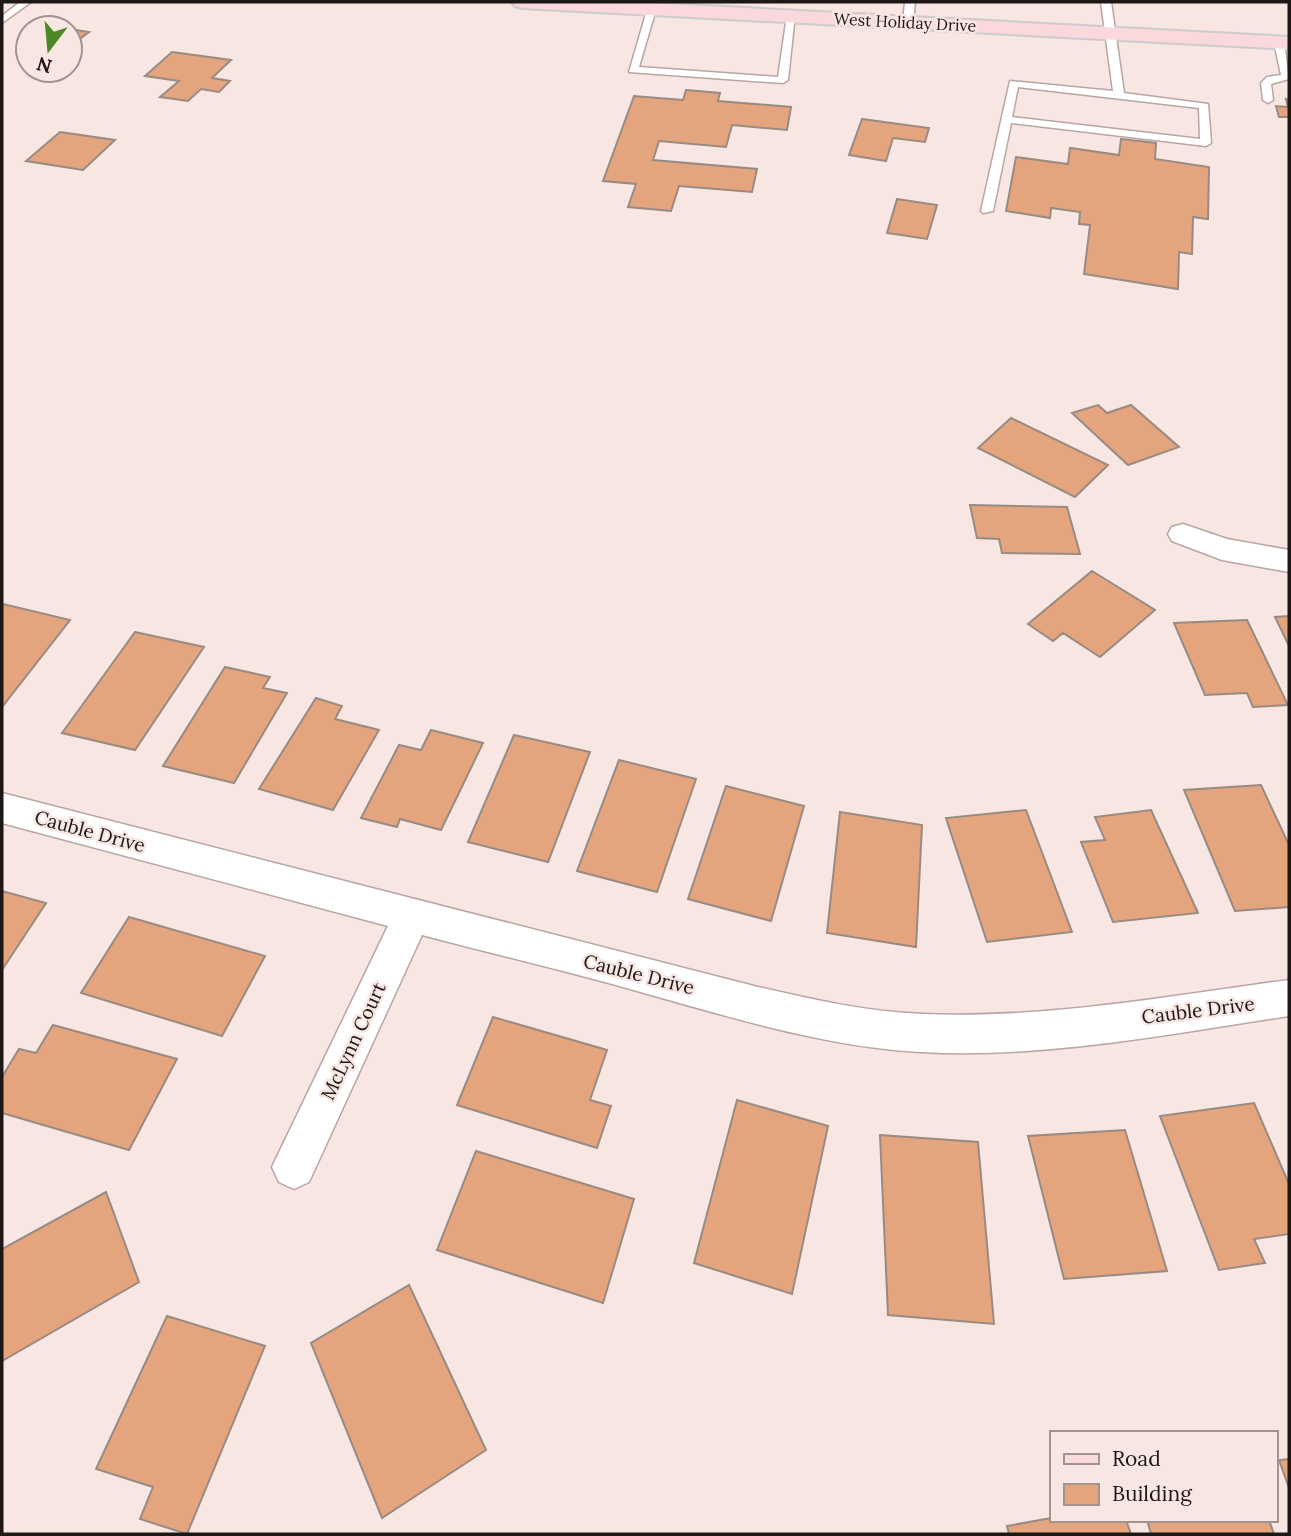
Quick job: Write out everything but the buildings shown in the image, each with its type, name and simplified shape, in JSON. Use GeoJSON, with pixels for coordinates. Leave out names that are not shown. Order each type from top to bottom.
{"type":"FeatureCollection","features":[{"type":"Feature","properties":{"kind":"main road","name":"West Holiday Drive"},"geometry":{"type":"LineString","coordinates":[[522,2],[792,16],[909,12],[1110,33],[1284,43]]}},
{"type":"Feature","properties":{"kind":"street"},"geometry":{"type":"LineString","coordinates":[[1183,534],[1222,549],[1289,561]]}},
{"type":"Feature","properties":{"kind":"street","name":"Cauble Drive"},"geometry":{"type":"LineString","coordinates":[[2,808],[412,916],[790,1012],[857,1026],[920,1033],[981,1033],[1051,1028],[1289,998]]}},
{"type":"Feature","properties":{"kind":"street","name":"McLynn Court"},"geometry":{"type":"LineString","coordinates":[[294,1167],[412,916]]}},
{"type":"Feature","properties":{"kind":"lane"},"geometry":{"type":"LineString","coordinates":[[2,20],[26,2]]}},
{"type":"Feature","properties":{"kind":"lane"},"geometry":{"type":"LineString","coordinates":[[1107,2],[1119,95]]}},
{"type":"Feature","properties":{"kind":"lane"},"geometry":{"type":"LineString","coordinates":[[650,9],[634,70],[783,80],[792,16]]}},
{"type":"Feature","properties":{"kind":"lane"},"geometry":{"type":"LineString","coordinates":[[1268,100],[1266,83],[1271,79],[1287,77],[1284,43]]}},
{"type":"Feature","properties":{"kind":"lane"},"geometry":{"type":"LineString","coordinates":[[987,211],[1006,119],[1014,83],[1204,106],[1206,143],[1006,119]]}}]}
